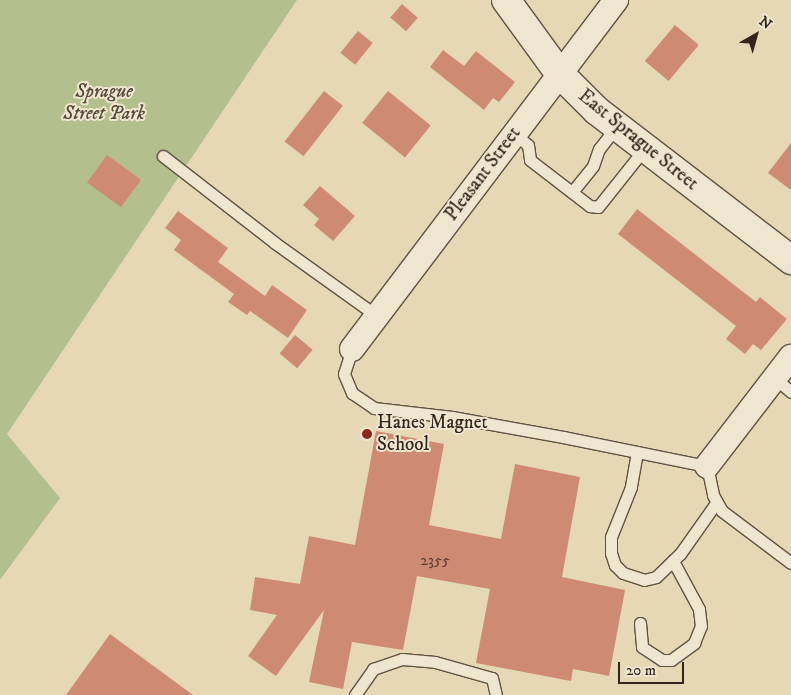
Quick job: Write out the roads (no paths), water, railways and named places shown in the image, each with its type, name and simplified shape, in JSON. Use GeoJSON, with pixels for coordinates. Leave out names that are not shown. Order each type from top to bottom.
{"type":"FeatureCollection","features":[{"type":"Feature","properties":{"kind":"street","name":"East Sprague Street"},"geometry":{"type":"LineString","coordinates":[[506,0],[559,74],[617,126],[791,260]]}},
{"type":"Feature","properties":{"kind":"street","name":"Pleasant Street"},"geometry":{"type":"LineString","coordinates":[[352,349],[616,0]]}},
{"type":"Feature","properties":{"kind":"street"},"geometry":{"type":"LineString","coordinates":[[707,466],[783,385],[791,357]]}},
{"type":"Feature","properties":{"kind":"lane"},"geometry":{"type":"LineString","coordinates":[[572,192],[593,166],[599,149],[617,126]]}},
{"type":"Feature","properties":{"kind":"lane"},"geometry":{"type":"LineString","coordinates":[[514,133],[528,145],[530,160],[590,206],[598,207],[645,148]]}},
{"type":"Feature","properties":{"kind":"lane"},"geometry":{"type":"LineString","coordinates":[[164,156],[276,243],[377,316]]}},
{"type":"Feature","properties":{"kind":"lane"},"geometry":{"type":"LineString","coordinates":[[352,349],[344,374],[352,393],[374,408],[452,417],[707,466],[716,503],[722,511],[791,563]]}},
{"type":"Feature","properties":{"kind":"lane"},"geometry":{"type":"LineString","coordinates":[[637,452],[631,487],[611,537],[613,559],[623,572],[644,580],[656,577],[673,561],[716,503]]}},
{"type":"Feature","properties":{"kind":"lane"},"geometry":{"type":"LineString","coordinates":[[640,623],[642,647],[662,660],[671,660],[694,643],[701,626],[699,609],[673,561]]}},
{"type":"Feature","properties":{"kind":"lane"},"geometry":{"type":"LineString","coordinates":[[355,695],[373,669],[402,659],[435,662],[492,678],[496,695]]}},
{"type":"Feature","properties":{"kind":"place","name":"Hanes Magnet School"},"geometry":{"type":"Point","coordinates":[367,434]}},
{"type":"Feature","properties":{"kind":"park label","name":"Sprague Street Park"},"geometry":{"type":"Point","coordinates":[104,103]}}]}
